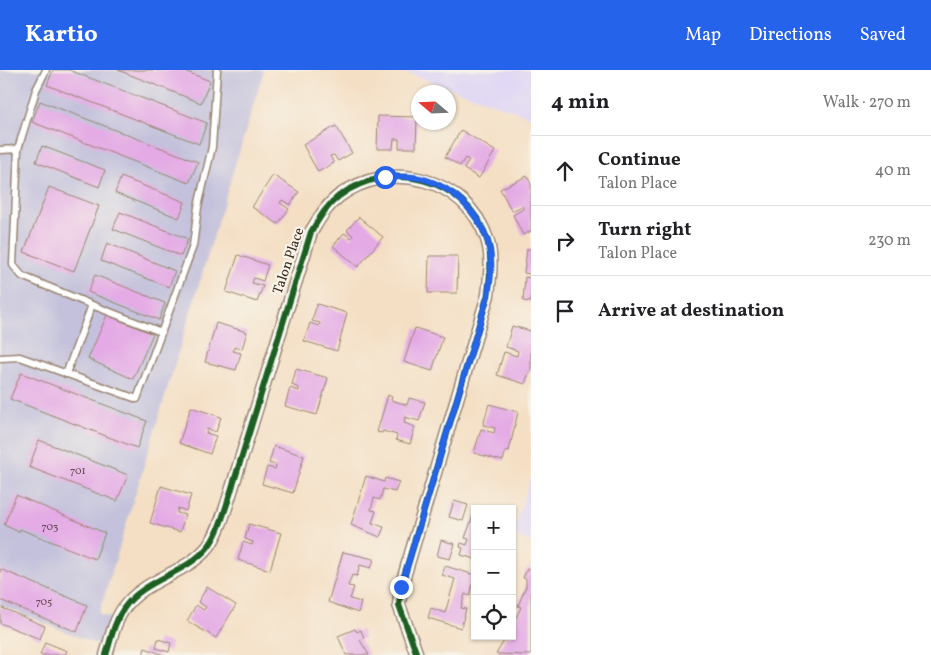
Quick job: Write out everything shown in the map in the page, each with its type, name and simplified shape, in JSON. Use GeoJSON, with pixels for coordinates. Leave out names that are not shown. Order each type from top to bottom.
{"type":"FeatureCollection","features":[{"type":"Feature","properties":{"kind":"street","name":"Talon Place"},"geometry":{"type":"LineString","coordinates":[[106,655],[117,620],[125,606],[140,593],[199,556],[216,534],[228,501],[311,232],[323,212],[339,196],[362,184],[385,177],[411,176],[428,180],[454,195],[476,216],[487,239],[492,264],[488,295],[401,587],[399,605],[417,655]]}},
{"type":"Feature","properties":{"kind":"lane"},"geometry":{"type":"LineString","coordinates":[[46,70],[36,90],[18,149],[13,265],[22,276],[161,332]]}},
{"type":"Feature","properties":{"kind":"lane"},"geometry":{"type":"LineString","coordinates":[[0,358],[20,357],[137,400],[193,246],[198,207],[212,146],[216,70]]}},
{"type":"Feature","properties":{"kind":"lane"},"geometry":{"type":"LineString","coordinates":[[0,150],[18,149]]}},
{"type":"Feature","properties":{"kind":"lane"},"geometry":{"type":"LineString","coordinates":[[66,374],[92,305]]}},
{"type":"Feature","properties":{"kind":"shaded area"},"geometry":{"type":"Polygon","coordinates":[[[0,70],[264,70],[99,614],[117,620],[108,649],[0,605],[0,70]]]}},
{"type":"Feature","properties":{"kind":"shaded area"},"geometry":{"type":"Polygon","coordinates":[[[400,70],[531,70],[531,117],[456,90],[456,85],[442,85],[400,70]]]}},
{"type":"Feature","properties":{"kind":"shaded area"},"geometry":{"type":"Polygon","coordinates":[[[531,477],[531,542],[516,536],[516,523],[531,477]]]}},
{"type":"Feature","properties":{"kind":"building"},"geometry":{"type":"Polygon","coordinates":[[[53,70],[69,70],[207,123],[199,144],[47,85],[53,70]]]}},
{"type":"Feature","properties":{"kind":"building"},"geometry":{"type":"Polygon","coordinates":[[[118,70],[182,70],[210,81],[201,103],[118,70]]]}},
{"type":"Feature","properties":{"kind":"building"},"geometry":{"type":"Polygon","coordinates":[[[40,101],[198,162],[189,183],[32,122],[40,101]]]}},
{"type":"Feature","properties":{"kind":"building"},"geometry":{"type":"Polygon","coordinates":[[[378,116],[411,117],[411,130],[417,130],[416,148],[399,148],[399,139],[394,139],[393,149],[377,149],[378,116]]]}},
{"type":"Feature","properties":{"kind":"building"},"geometry":{"type":"Polygon","coordinates":[[[336,126],[352,153],[338,161],[334,155],[330,156],[334,163],[318,172],[303,145],[336,126]]]}},
{"type":"Feature","properties":{"kind":"building"},"geometry":{"type":"Polygon","coordinates":[[[461,130],[495,151],[479,178],[464,169],[469,160],[465,158],[460,166],[445,157],[461,130]]]}},
{"type":"Feature","properties":{"kind":"building"},"geometry":{"type":"Polygon","coordinates":[[[42,146],[105,170],[99,187],[36,162],[42,146]]]}},
{"type":"Feature","properties":{"kind":"building"},"geometry":{"type":"Polygon","coordinates":[[[273,175],[299,192],[290,205],[282,200],[280,203],[289,209],[278,224],[252,207],[273,175]]]}},
{"type":"Feature","properties":{"kind":"building"},"geometry":{"type":"Polygon","coordinates":[[[527,176],[531,184],[531,231],[523,235],[513,215],[523,209],[522,206],[512,211],[500,189],[527,176]]]}},
{"type":"Feature","properties":{"kind":"building"},"geometry":{"type":"Polygon","coordinates":[[[121,177],[185,202],[179,218],[115,193],[121,177]]]}},
{"type":"Feature","properties":{"kind":"building"},"geometry":{"type":"Polygon","coordinates":[[[49,187],[99,206],[74,271],[24,252],[49,187]]]}},
{"type":"Feature","properties":{"kind":"building"},"geometry":{"type":"Polygon","coordinates":[[[120,212],[188,239],[181,256],[113,229],[120,212]]]}},
{"type":"Feature","properties":{"kind":"building"},"geometry":{"type":"Polygon","coordinates":[[[359,217],[383,237],[358,267],[333,246],[344,233],[351,238],[353,236],[347,230],[359,217]]]}},
{"type":"Feature","properties":{"kind":"building"},"geometry":{"type":"Polygon","coordinates":[[[107,243],[175,271],[169,287],[101,261],[107,243]]]}},
{"type":"Feature","properties":{"kind":"building"},"geometry":{"type":"Polygon","coordinates":[[[527,249],[531,249],[531,274],[524,273],[527,249]]]}},
{"type":"Feature","properties":{"kind":"building"},"geometry":{"type":"Polygon","coordinates":[[[238,255],[268,265],[263,281],[254,278],[252,283],[263,286],[257,302],[226,292],[238,255]]]}},
{"type":"Feature","properties":{"kind":"building"},"geometry":{"type":"Polygon","coordinates":[[[429,256],[458,256],[457,293],[428,293],[429,256]]]}},
{"type":"Feature","properties":{"kind":"building"},"geometry":{"type":"Polygon","coordinates":[[[95,275],[165,303],[159,320],[88,292],[95,275]]]}},
{"type":"Feature","properties":{"kind":"building"},"geometry":{"type":"Polygon","coordinates":[[[525,277],[531,278],[531,302],[523,301],[525,277]]]}},
{"type":"Feature","properties":{"kind":"building"},"geometry":{"type":"Polygon","coordinates":[[[317,304],[347,313],[337,351],[304,341],[310,323],[319,326],[320,323],[312,321],[317,304]]]}},
{"type":"Feature","properties":{"kind":"building"},"geometry":{"type":"Polygon","coordinates":[[[107,315],[153,334],[133,379],[88,359],[107,315]]]}},
{"type":"Feature","properties":{"kind":"building"},"geometry":{"type":"Polygon","coordinates":[[[216,323],[247,332],[242,349],[234,347],[233,351],[241,353],[236,370],[205,362],[216,323]]]}},
{"type":"Feature","properties":{"kind":"building"},"geometry":{"type":"Polygon","coordinates":[[[512,326],[531,331],[531,372],[529,372],[525,384],[497,375],[504,352],[517,356],[518,351],[506,347],[512,326]]]}},
{"type":"Feature","properties":{"kind":"building"},"geometry":{"type":"Polygon","coordinates":[[[415,328],[443,337],[432,371],[404,362],[415,328]]]}},
{"type":"Feature","properties":{"kind":"building"},"geometry":{"type":"Polygon","coordinates":[[[296,369],[328,378],[317,415],[285,406],[290,388],[299,391],[299,388],[292,385],[296,369]]]}},
{"type":"Feature","properties":{"kind":"building"},"geometry":{"type":"Polygon","coordinates":[[[21,373],[147,421],[137,448],[10,399],[21,373]]]}},
{"type":"Feature","properties":{"kind":"building"},"geometry":{"type":"Polygon","coordinates":[[[388,395],[392,397],[391,400],[407,405],[409,398],[425,402],[419,421],[405,417],[404,423],[415,427],[410,444],[396,440],[397,435],[383,431],[382,433],[377,432],[388,395]]]}},
{"type":"Feature","properties":{"kind":"building"},"geometry":{"type":"Polygon","coordinates":[[[489,404],[518,412],[509,451],[506,450],[503,461],[474,453],[481,429],[494,433],[495,428],[483,425],[489,404]]]}},
{"type":"Feature","properties":{"kind":"building"},"geometry":{"type":"Polygon","coordinates":[[[191,407],[221,417],[216,432],[207,429],[206,433],[216,436],[210,454],[179,443],[191,407]]]}},
{"type":"Feature","properties":{"kind":"building"},"geometry":{"type":"Polygon","coordinates":[[[39,440],[128,475],[117,501],[29,467],[39,440]]]}},
{"type":"Feature","properties":{"kind":"building"},"geometry":{"type":"Polygon","coordinates":[[[274,446],[304,456],[293,493],[262,484],[267,467],[275,469],[276,465],[269,463],[274,446]]]}},
{"type":"Feature","properties":{"kind":"building"},"geometry":{"type":"Polygon","coordinates":[[[366,476],[384,482],[385,478],[399,482],[395,492],[383,489],[380,500],[374,498],[371,510],[376,511],[372,523],[384,527],[380,537],[351,525],[366,476]]]}},
{"type":"Feature","properties":{"kind":"building"},"geometry":{"type":"Polygon","coordinates":[[[161,486],[191,495],[186,511],[178,508],[177,513],[185,515],[180,532],[150,523],[161,486]]]}},
{"type":"Feature","properties":{"kind":"building"},"geometry":{"type":"Polygon","coordinates":[[[16,495],[105,533],[95,559],[20,529],[19,532],[4,525],[16,495]]]}},
{"type":"Feature","properties":{"kind":"building"},"geometry":{"type":"Polygon","coordinates":[[[454,501],[468,505],[463,521],[449,517],[454,501]]]}},
{"type":"Feature","properties":{"kind":"building"},"geometry":{"type":"Polygon","coordinates":[[[471,522],[471,558],[461,555],[463,548],[460,547],[461,543],[467,545],[469,539],[465,538],[471,522]]]}},
{"type":"Feature","properties":{"kind":"building"},"geometry":{"type":"Polygon","coordinates":[[[249,524],[281,533],[270,570],[238,560],[243,542],[252,545],[253,542],[245,539],[249,524]]]}},
{"type":"Feature","properties":{"kind":"building"},"geometry":{"type":"Polygon","coordinates":[[[441,540],[455,544],[450,559],[437,556],[441,540]]]}},
{"type":"Feature","properties":{"kind":"building"},"geometry":{"type":"Polygon","coordinates":[[[343,552],[374,559],[371,568],[360,565],[357,576],[352,575],[348,586],[354,587],[350,599],[361,602],[358,613],[328,602],[343,552]]]}},
{"type":"Feature","properties":{"kind":"building"},"geometry":{"type":"Polygon","coordinates":[[[531,565],[531,655],[496,654],[505,640],[516,640],[516,618],[521,607],[518,606],[526,586],[526,579],[523,578],[527,569],[529,570],[531,565]]]}},
{"type":"Feature","properties":{"kind":"building"},"geometry":{"type":"Polygon","coordinates":[[[445,566],[471,574],[470,596],[465,594],[461,608],[466,609],[461,628],[428,618],[431,608],[445,613],[455,579],[442,575],[445,566]]]}},
{"type":"Feature","properties":{"kind":"building"},"geometry":{"type":"Polygon","coordinates":[[[0,569],[87,605],[77,632],[0,600],[0,569]]]}},
{"type":"Feature","properties":{"kind":"building"},"geometry":{"type":"Polygon","coordinates":[[[207,587],[236,605],[216,638],[187,621],[196,605],[204,610],[206,607],[198,602],[207,587]]]}},
{"type":"Feature","properties":{"kind":"building"},"geometry":{"type":"Polygon","coordinates":[[[0,607],[45,626],[40,639],[0,623],[0,607]]]}},
{"type":"Feature","properties":{"kind":"building"},"geometry":{"type":"Polygon","coordinates":[[[355,629],[357,632],[361,630],[364,638],[360,640],[369,655],[346,655],[338,636],[355,629]]]}},
{"type":"Feature","properties":{"kind":"building"},"geometry":{"type":"Polygon","coordinates":[[[158,639],[171,643],[169,652],[156,648],[158,639]]]}},
{"type":"Feature","properties":{"kind":"building"},"geometry":{"type":"Polygon","coordinates":[[[45,642],[67,651],[65,655],[40,655],[45,642]]]}},
{"type":"Feature","properties":{"kind":"building"},"geometry":{"type":"Polygon","coordinates":[[[145,648],[164,655],[143,655],[145,648]]]}},
{"type":"Feature","properties":{"kind":"cycle path"},"geometry":{"type":"LineString","coordinates":[[106,655],[118,619],[132,598],[199,556],[215,536],[228,501],[311,232],[317,222],[334,200],[359,185],[380,178],[402,177],[424,180],[444,188],[462,201],[477,218],[487,239],[490,260],[488,295],[401,587],[399,605],[417,655]]}},
{"type":"Feature","properties":{"kind":"route"},"geometry":{"type":"LineString","coordinates":[[385,177],[411,176],[428,180],[454,195],[476,216],[487,239],[492,264],[488,295],[401,587]]}}]}
